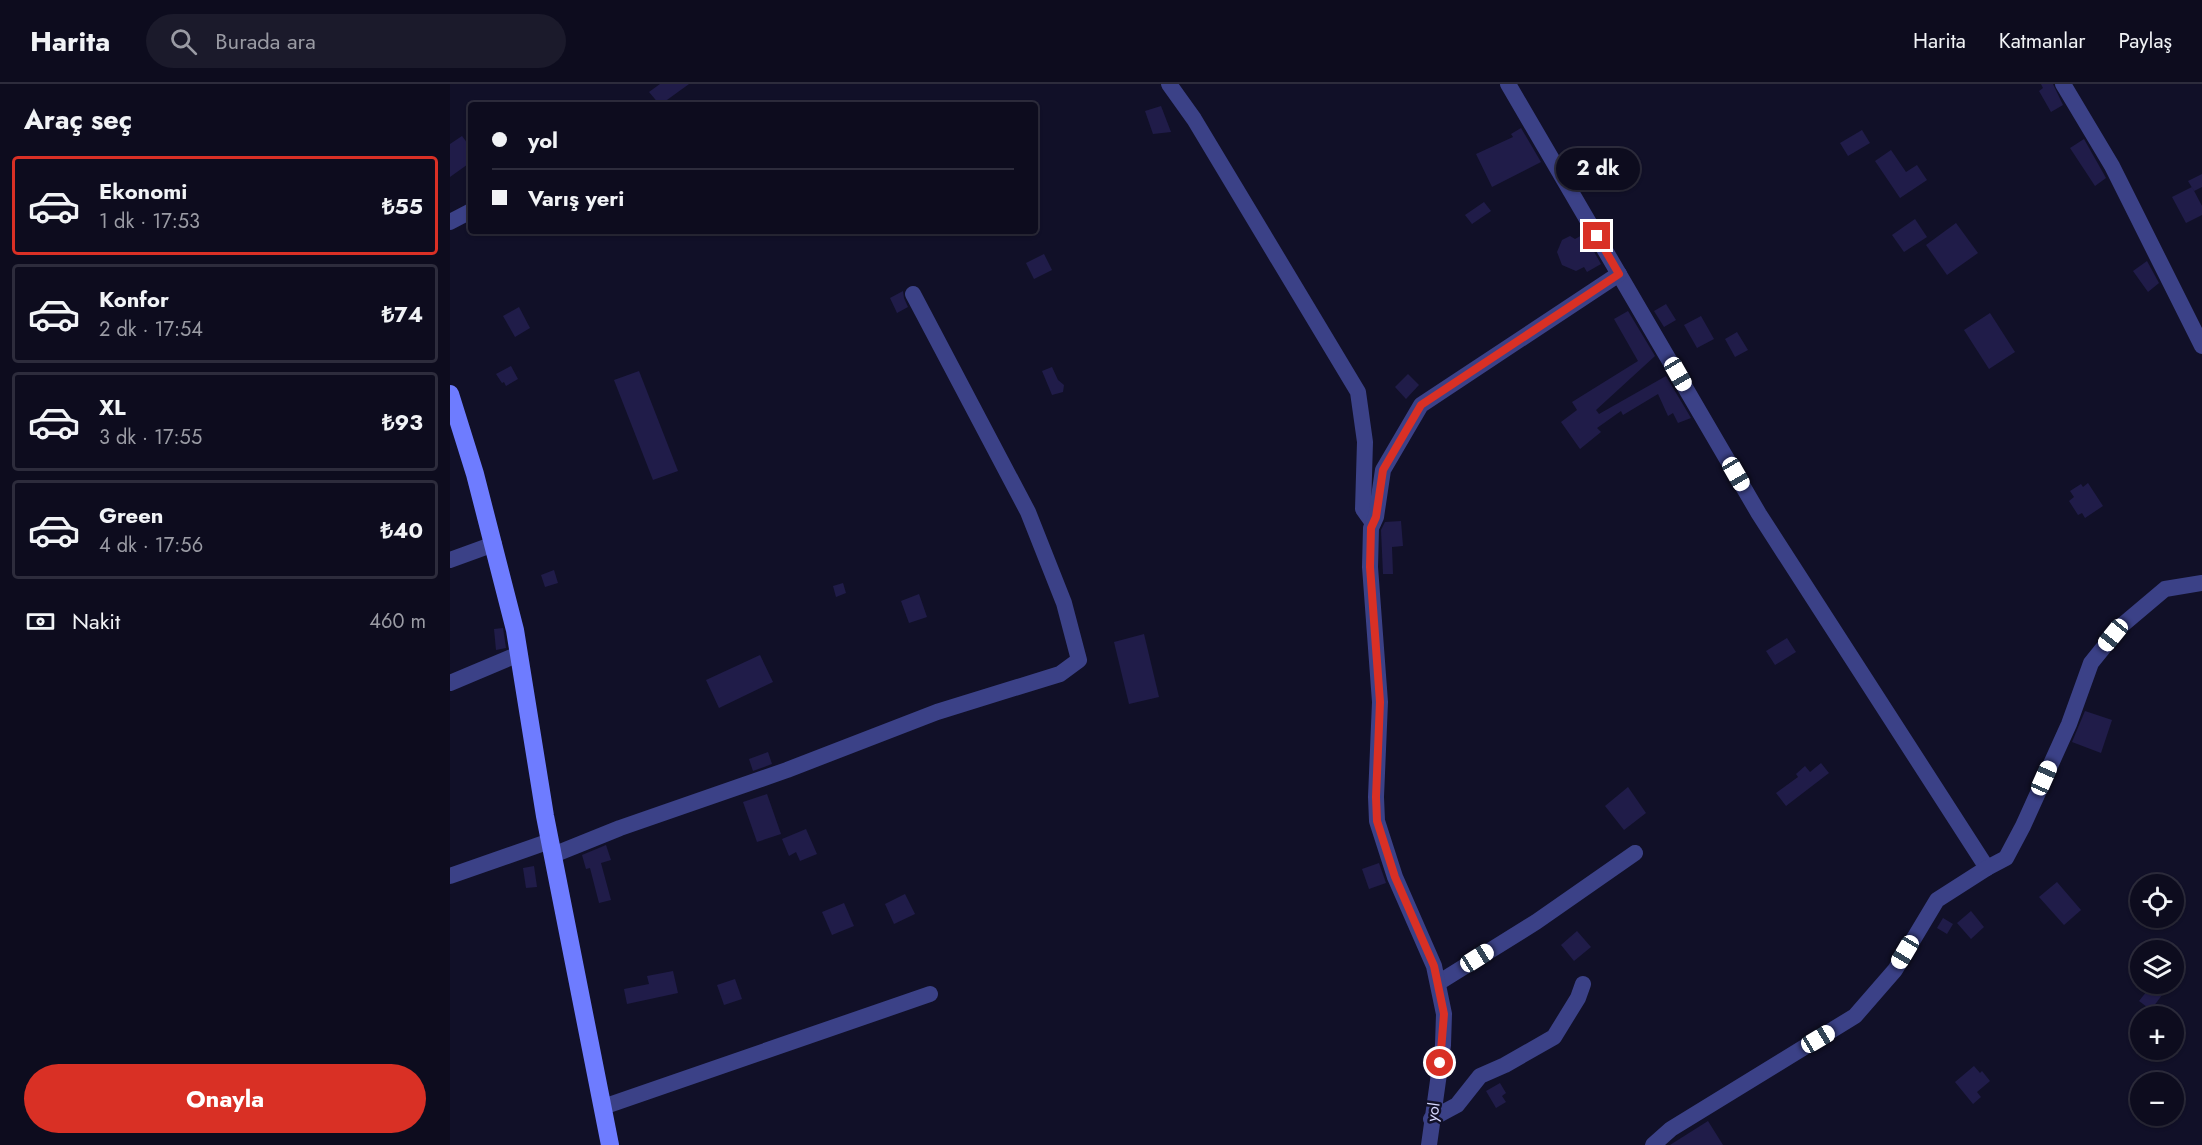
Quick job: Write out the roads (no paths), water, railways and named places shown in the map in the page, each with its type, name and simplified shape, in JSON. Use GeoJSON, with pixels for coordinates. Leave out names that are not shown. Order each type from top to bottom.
{"type":"FeatureCollection","features":[{"type":"Feature","properties":{"kind":"main road"},"geometry":{"type":"LineString","coordinates":[[450,394],[475,474],[515,630],[552,848],[610,1145]]}},
{"type":"Feature","properties":{"kind":"street"},"geometry":{"type":"LineString","coordinates":[[1169,84],[1194,119],[1358,392],[1365,442],[1363,509],[1373,523]]}},
{"type":"Feature","properties":{"kind":"street"},"geometry":{"type":"LineString","coordinates":[[1508,84],[1759,514],[1986,868]]}},
{"type":"Feature","properties":{"kind":"street"},"geometry":{"type":"LineString","coordinates":[[2063,84],[2112,166],[2202,346]]}},
{"type":"Feature","properties":{"kind":"street"},"geometry":{"type":"LineString","coordinates":[[450,222],[468,213]]}},
{"type":"Feature","properties":{"kind":"street","name":"yol"},"geometry":{"type":"LineString","coordinates":[[1429,1145],[1443,1045],[1444,1014],[1434,966],[1395,877],[1377,821],[1380,702],[1370,567],[1371,528],[1383,470],[1421,405],[1619,274]]}},
{"type":"Feature","properties":{"kind":"street"},"geometry":{"type":"LineString","coordinates":[[450,876],[620,828],[787,771],[937,712],[1060,674],[1079,660],[1064,603],[1028,512],[913,294]]}},
{"type":"Feature","properties":{"kind":"street"},"geometry":{"type":"LineString","coordinates":[[450,560],[494,544]]}},
{"type":"Feature","properties":{"kind":"street"},"geometry":{"type":"LineString","coordinates":[[1653,1145],[1671,1129],[1855,1016],[1895,970],[1937,900],[1986,868],[2006,858],[2069,724],[2091,663],[2120,627],[2165,589],[2202,583]]}},
{"type":"Feature","properties":{"kind":"street"},"geometry":{"type":"LineString","coordinates":[[450,683],[519,654]]}},
{"type":"Feature","properties":{"kind":"street"},"geometry":{"type":"LineString","coordinates":[[1438,983],[1536,922],[1635,853]]}},
{"type":"Feature","properties":{"kind":"street"},"geometry":{"type":"LineString","coordinates":[[1431,1119],[1457,1105],[1480,1076],[1505,1065],[1554,1037],[1578,998],[1583,984]]}},
{"type":"Feature","properties":{"kind":"street"},"geometry":{"type":"LineString","coordinates":[[603,1107],[930,994]]}}]}
